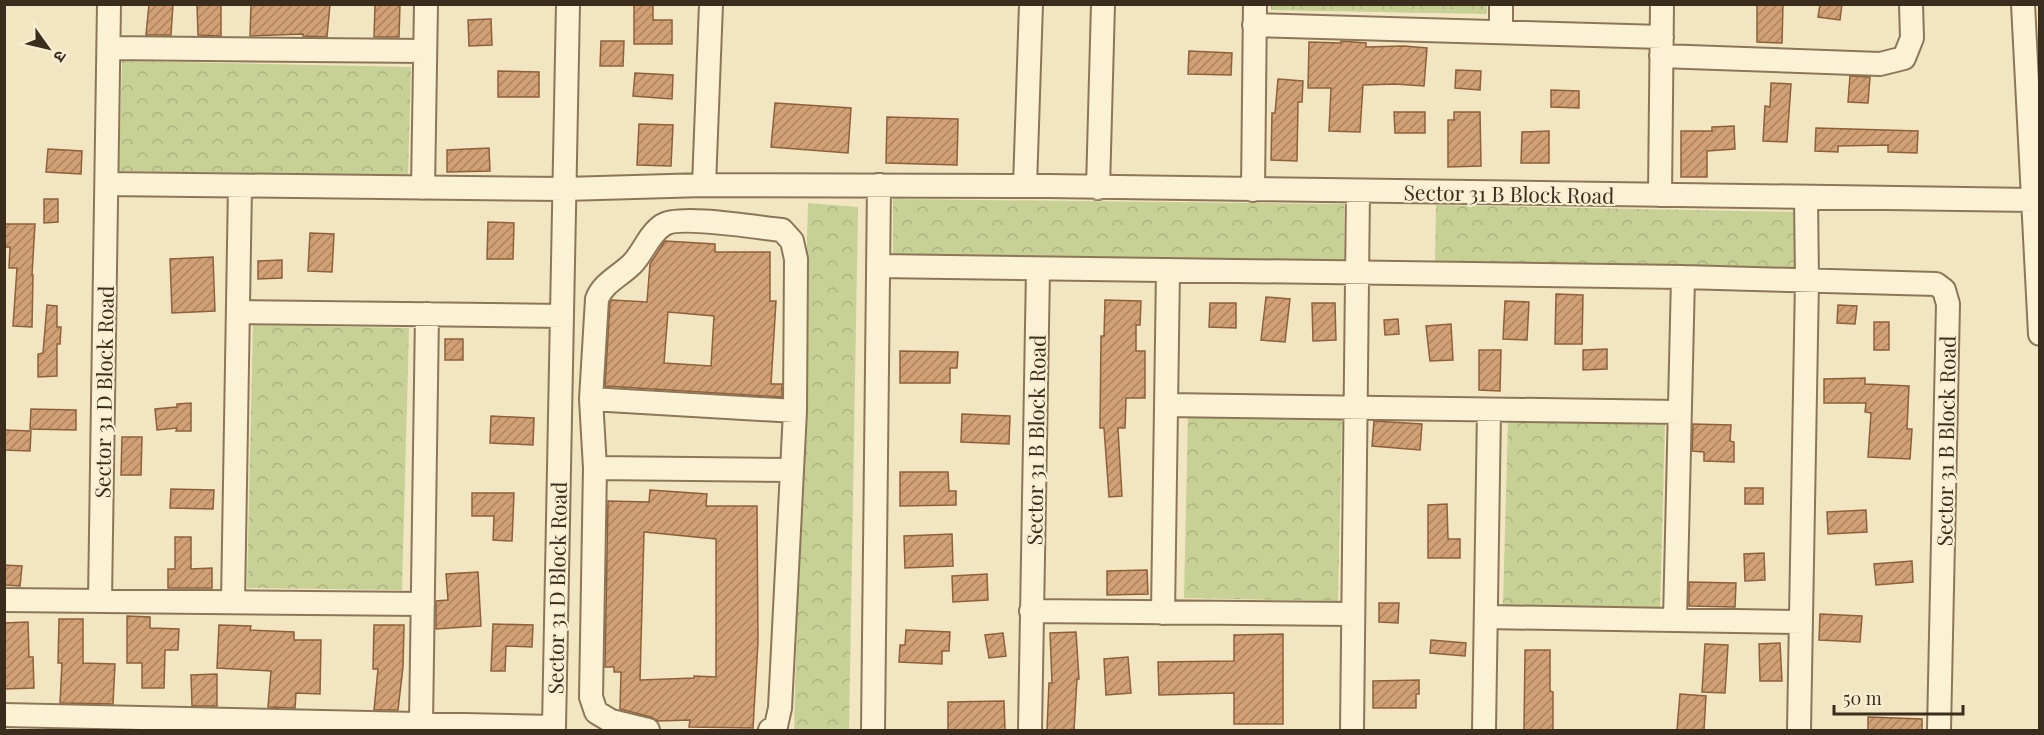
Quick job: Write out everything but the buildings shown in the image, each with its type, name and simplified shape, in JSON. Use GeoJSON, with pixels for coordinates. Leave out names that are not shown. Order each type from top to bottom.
{"type":"FeatureCollection","features":[{"type":"Feature","properties":{"kind":"street","name":"Sector 31 D Block Road"},"geometry":{"type":"LineString","coordinates":[[100,600],[109,4]]}},
{"type":"Feature","properties":{"kind":"street"},"geometry":{"type":"LineString","coordinates":[[423,188],[426,4]]}},
{"type":"Feature","properties":{"kind":"street","name":"Sector 31 D Block Road"},"geometry":{"type":"LineString","coordinates":[[4,715],[554,727],[568,4]]}},
{"type":"Feature","properties":{"kind":"street"},"geometry":{"type":"LineString","coordinates":[[106,184],[565,189],[704,185],[710,4]]}},
{"type":"Feature","properties":{"kind":"street"},"geometry":{"type":"LineString","coordinates":[[1025,186],[1031,4]]}},
{"type":"Feature","properties":{"kind":"street"},"geometry":{"type":"LineString","coordinates":[[1098,188],[1103,4]]}},
{"type":"Feature","properties":{"kind":"street"},"geometry":{"type":"LineString","coordinates":[[1501,4],[1501,32]]}},
{"type":"Feature","properties":{"kind":"street"},"geometry":{"type":"LineString","coordinates":[[1660,195],[1662,4]]}},
{"type":"Feature","properties":{"kind":"street"},"geometry":{"type":"LineString","coordinates":[[1253,190],[1255,15],[1501,32],[1880,64],[1904,58],[1912,38],[1911,4]]}},
{"type":"Feature","properties":{"kind":"street"},"geometry":{"type":"LineString","coordinates":[[2022,4],[2040,334]]}},
{"type":"Feature","properties":{"kind":"street"},"geometry":{"type":"LineString","coordinates":[[109,48],[425,51]]}},
{"type":"Feature","properties":{"kind":"street","name":"Sector 31 B Block Road"},"geometry":{"type":"LineString","coordinates":[[704,185],[1048,186],[2033,200]]}},
{"type":"Feature","properties":{"kind":"street"},"geometry":{"type":"LineString","coordinates":[[873,730],[879,185]]}},
{"type":"Feature","properties":{"kind":"street"},"geometry":{"type":"LineString","coordinates":[[233,602],[240,186]]}},
{"type":"Feature","properties":{"kind":"street"},"geometry":{"type":"LineString","coordinates":[[1352,730],[1358,191]]}},
{"type":"Feature","properties":{"kind":"street"},"geometry":{"type":"LineString","coordinates":[[1799,730],[1807,280],[1806,197]]}},
{"type":"Feature","properties":{"kind":"street"},"geometry":{"type":"LineString","coordinates":[[648,730],[611,721],[596,712],[591,697],[595,468],[591,399],[597,299],[600,292],[640,256],[664,224],[682,220],[782,230],[792,242],[796,259],[795,411],[780,708],[776,726],[770,730]]}},
{"type":"Feature","properties":{"kind":"street","name":"Sector 31 B Block Road"},"geometry":{"type":"LineString","coordinates":[[878,266],[1683,277],[1936,285],[1944,290],[1948,303],[1939,730]]}},
{"type":"Feature","properties":{"kind":"street","name":"Sector 31 B Block Road"},"geometry":{"type":"LineString","coordinates":[[1030,730],[1038,269]]}},
{"type":"Feature","properties":{"kind":"street"},"geometry":{"type":"LineString","coordinates":[[1163,613],[1168,270]]}},
{"type":"Feature","properties":{"kind":"street"},"geometry":{"type":"LineString","coordinates":[[1675,620],[1683,277]]}},
{"type":"Feature","properties":{"kind":"street"},"geometry":{"type":"LineString","coordinates":[[238,312],[562,315]]}},
{"type":"Feature","properties":{"kind":"street"},"geometry":{"type":"LineString","coordinates":[[421,723],[427,314]]}},
{"type":"Feature","properties":{"kind":"street"},"geometry":{"type":"LineString","coordinates":[[591,399],[795,411]]}},
{"type":"Feature","properties":{"kind":"street"},"geometry":{"type":"LineString","coordinates":[[1166,405],[1680,412]]}},
{"type":"Feature","properties":{"kind":"street"},"geometry":{"type":"LineString","coordinates":[[1484,730],[1489,410]]}},
{"type":"Feature","properties":{"kind":"street"},"geometry":{"type":"LineString","coordinates":[[595,468],[791,470]]}},
{"type":"Feature","properties":{"kind":"street"},"geometry":{"type":"LineString","coordinates":[[4,600],[423,604]]}},
{"type":"Feature","properties":{"kind":"street"},"geometry":{"type":"LineString","coordinates":[[1031,611],[1353,614]]}},
{"type":"Feature","properties":{"kind":"street"},"geometry":{"type":"LineString","coordinates":[[1486,617],[1801,622]]}},
{"type":"Feature","properties":{"kind":"green space"},"geometry":{"type":"Polygon","coordinates":[[[1487,4],[1487,14],[1271,10],[1271,5],[1487,4]]]}},
{"type":"Feature","properties":{"kind":"green space"},"geometry":{"type":"Polygon","coordinates":[[[122,61],[411,67],[408,176],[119,171],[122,61]]]}},
{"type":"Feature","properties":{"kind":"green space"},"geometry":{"type":"Polygon","coordinates":[[[893,199],[1344,204],[1344,264],[893,260],[893,199]]]}},
{"type":"Feature","properties":{"kind":"green space"},"geometry":{"type":"Polygon","coordinates":[[[808,203],[858,207],[849,730],[794,730],[808,203]]]}},
{"type":"Feature","properties":{"kind":"green space"},"geometry":{"type":"Polygon","coordinates":[[[1436,205],[1799,212],[1797,271],[1435,263],[1436,205]]]}},
{"type":"Feature","properties":{"kind":"green space"},"geometry":{"type":"Polygon","coordinates":[[[253,325],[409,328],[402,590],[247,588],[253,325]]]}},
{"type":"Feature","properties":{"kind":"green space"},"geometry":{"type":"Polygon","coordinates":[[[1188,416],[1342,419],[1338,601],[1184,598],[1188,416]]]}},
{"type":"Feature","properties":{"kind":"green space"},"geometry":{"type":"Polygon","coordinates":[[[1508,421],[1665,425],[1660,609],[1503,605],[1508,421]]]}}]}
